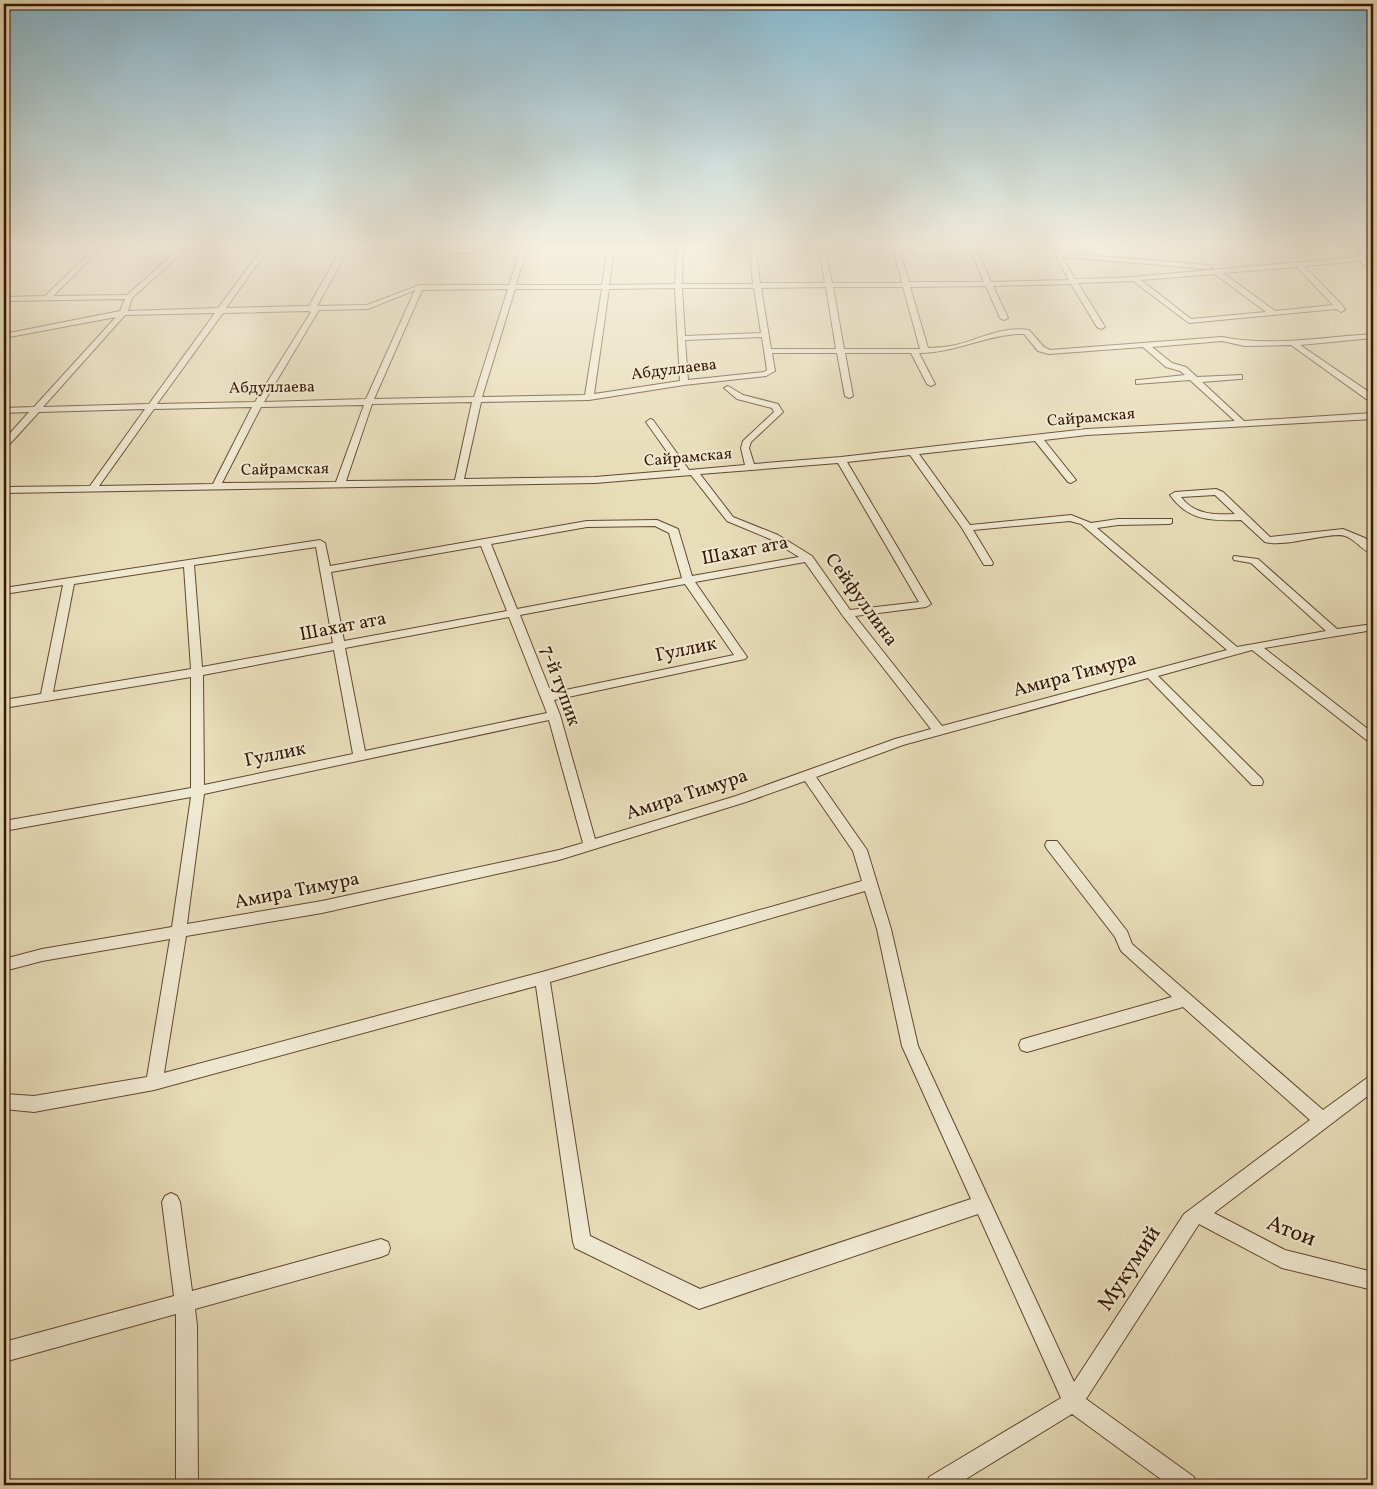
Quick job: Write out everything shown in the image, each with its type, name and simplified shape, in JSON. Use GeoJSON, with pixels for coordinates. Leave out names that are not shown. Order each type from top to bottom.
{"type":"FeatureCollection","features":[{"type":"Feature","properties":{"kind":"street"},"geometry":{"type":"LineString","coordinates":[[4,336],[95,318]]}},
{"type":"Feature","properties":{"kind":"street"},"geometry":{"type":"LineString","coordinates":[[4,445],[119,318]]}},
{"type":"Feature","properties":{"kind":"street"},"geometry":{"type":"LineString","coordinates":[[92,489],[150,406],[215,318]]}},
{"type":"Feature","properties":{"kind":"street"},"geometry":{"type":"LineString","coordinates":[[216,486],[258,404],[309,318]]}},
{"type":"Feature","properties":{"kind":"street"},"geometry":{"type":"LineString","coordinates":[[340,484],[370,402],[407,318]]}},
{"type":"Feature","properties":{"kind":"street"},"geometry":{"type":"LineString","coordinates":[[459,482],[477,400],[503,318]]}},
{"type":"Feature","properties":{"kind":"street"},"geometry":{"type":"LineString","coordinates":[[588,396],[601,318]]}},
{"type":"Feature","properties":{"kind":"street"},"geometry":{"type":"LineString","coordinates":[[680,318],[684,383]]}},
{"type":"Feature","properties":{"kind":"street"},"geometry":{"type":"LineString","coordinates":[[762,318],[768,351],[914,352],[946,349],[983,338],[1020,332],[1026,332],[1041,349],[1050,352],[1222,339],[1245,344],[1293,343],[1373,336]]}},
{"type":"Feature","properties":{"kind":"street"},"geometry":{"type":"LineString","coordinates":[[834,318],[848,396]]}},
{"type":"Feature","properties":{"kind":"street"},"geometry":{"type":"LineString","coordinates":[[916,318],[925,351]]}},
{"type":"Feature","properties":{"kind":"street"},"geometry":{"type":"LineString","coordinates":[[1096,318],[1101,327]]}},
{"type":"Feature","properties":{"kind":"street"},"geometry":{"type":"LineString","coordinates":[[1186,318],[1189,321],[1215,318]]}},
{"type":"Feature","properties":{"kind":"street"},"geometry":{"type":"LineString","coordinates":[[681,338],[765,335]]}},
{"type":"Feature","properties":{"kind":"street"},"geometry":{"type":"LineString","coordinates":[[1293,343],[1366,394],[1373,401]]}},
{"type":"Feature","properties":{"kind":"street"},"geometry":{"type":"LineString","coordinates":[[1146,345],[1169,365],[1183,369],[1242,423]]}},
{"type":"Feature","properties":{"kind":"street","name":"Абдуллаева"},"geometry":{"type":"LineString","coordinates":[[4,410],[588,396],[766,374],[771,371],[768,351]]}},
{"type":"Feature","properties":{"kind":"street"},"geometry":{"type":"LineString","coordinates":[[914,352],[931,384]]}},
{"type":"Feature","properties":{"kind":"street"},"geometry":{"type":"LineString","coordinates":[[1139,382],[1239,377]]}},
{"type":"Feature","properties":{"kind":"street"},"geometry":{"type":"LineString","coordinates":[[728,388],[740,398],[779,409],[777,415],[746,441],[745,448],[750,468]]}},
{"type":"Feature","properties":{"kind":"street","name":"Сайрамская"},"geometry":{"type":"LineString","coordinates":[[4,490],[596,480],[841,460],[1087,432],[1373,416]]}},
{"type":"Feature","properties":{"kind":"street","name":"Сейфуллина"},"geometry":{"type":"LineString","coordinates":[[650,422],[730,519],[774,537],[808,558],[847,614],[939,731]]}},
{"type":"Feature","properties":{"kind":"street"},"geometry":{"type":"LineString","coordinates":[[1038,438],[1071,480]]}},
{"type":"Feature","properties":{"kind":"street"},"geometry":{"type":"LineString","coordinates":[[913,452],[967,528],[988,563]]}},
{"type":"Feature","properties":{"kind":"street"},"geometry":{"type":"LineString","coordinates":[[841,460],[926,604],[847,614]]}},
{"type":"Feature","properties":{"kind":"street"},"geometry":{"type":"LineString","coordinates":[[1244,517],[1218,518],[1192,512],[1175,495],[1216,492],[1244,517],[1269,540],[1343,532],[1361,540],[1373,552]]}},
{"type":"Feature","properties":{"kind":"street"},"geometry":{"type":"LineString","coordinates":[[967,528],[1071,518],[1084,522],[1235,651]]}},
{"type":"Feature","properties":{"kind":"street"},"geometry":{"type":"LineString","coordinates":[[1089,526],[1118,522],[1169,521]]}},
{"type":"Feature","properties":{"kind":"street","name":"Шахат ата"},"geometry":{"type":"LineString","coordinates":[[325,570],[586,524],[656,523],[674,531],[688,580]]}},
{"type":"Feature","properties":{"kind":"street","name":"7-й тупик"},"geometry":{"type":"LineString","coordinates":[[485,542],[554,716],[590,846]]}},
{"type":"Feature","properties":{"kind":"street"},"geometry":{"type":"LineString","coordinates":[[4,591],[320,543],[360,756]]}},
{"type":"Feature","properties":{"kind":"street","name":"Шахат ата"},"geometry":{"type":"LineString","coordinates":[[4,704],[197,672],[808,558]]}},
{"type":"Feature","properties":{"kind":"street"},"geometry":{"type":"LineString","coordinates":[[1238,558],[1254,561],[1335,633]]}},
{"type":"Feature","properties":{"kind":"street"},"geometry":{"type":"LineString","coordinates":[[154,1083],[179,932],[198,791],[197,672],[190,563]]}},
{"type":"Feature","properties":{"kind":"street","name":"Гуллик"},"geometry":{"type":"LineString","coordinates":[[547,698],[741,657],[688,580]]}},
{"type":"Feature","properties":{"kind":"street"},"geometry":{"type":"LineString","coordinates":[[46,697],[69,582]]}},
{"type":"Feature","properties":{"kind":"street","name":"Амира Тимура"},"geometry":{"type":"LineString","coordinates":[[4,965],[42,955],[322,907],[559,855],[740,799],[899,742],[1254,646],[1373,627]]}},
{"type":"Feature","properties":{"kind":"street"},"geometry":{"type":"LineString","coordinates":[[1254,646],[1373,739]]}},
{"type":"Feature","properties":{"kind":"street"},"geometry":{"type":"LineString","coordinates":[[1150,674],[1257,782]]}},
{"type":"Feature","properties":{"kind":"street","name":"Гуллик"},"geometry":{"type":"LineString","coordinates":[[4,826],[198,791],[554,716]]}},
{"type":"Feature","properties":{"kind":"street"},"geometry":{"type":"LineString","coordinates":[[808,774],[860,850],[884,929],[910,1046],[1073,1402],[1186,1485]]}},
{"type":"Feature","properties":{"kind":"street"},"geometry":{"type":"LineString","coordinates":[[1052,845],[1122,935],[1126,947],[1323,1121]]}},
{"type":"Feature","properties":{"kind":"street"},"geometry":{"type":"LineString","coordinates":[[4,1102],[34,1104],[154,1083],[542,978],[870,884]]}},
{"type":"Feature","properties":{"kind":"street"},"geometry":{"type":"LineString","coordinates":[[542,978],[582,1242],[698,1298],[983,1204]]}},
{"type":"Feature","properties":{"kind":"street"},"geometry":{"type":"LineString","coordinates":[[1027,1045],[1186,1000]]}},
{"type":"Feature","properties":{"kind":"street","name":"Мукумий"},"geometry":{"type":"LineString","coordinates":[[937,1485],[1073,1402],[1190,1220],[1373,1083]]}},
{"type":"Feature","properties":{"kind":"street"},"geometry":{"type":"LineString","coordinates":[[171,1202],[187,1325],[187,1485]]}},
{"type":"Feature","properties":{"kind":"street","name":"Атои"},"geometry":{"type":"LineString","coordinates":[[1198,1214],[1282,1259],[1373,1281]]}},
{"type":"Feature","properties":{"kind":"street"},"geometry":{"type":"LineString","coordinates":[[4,1352],[381,1248]]}}]}
